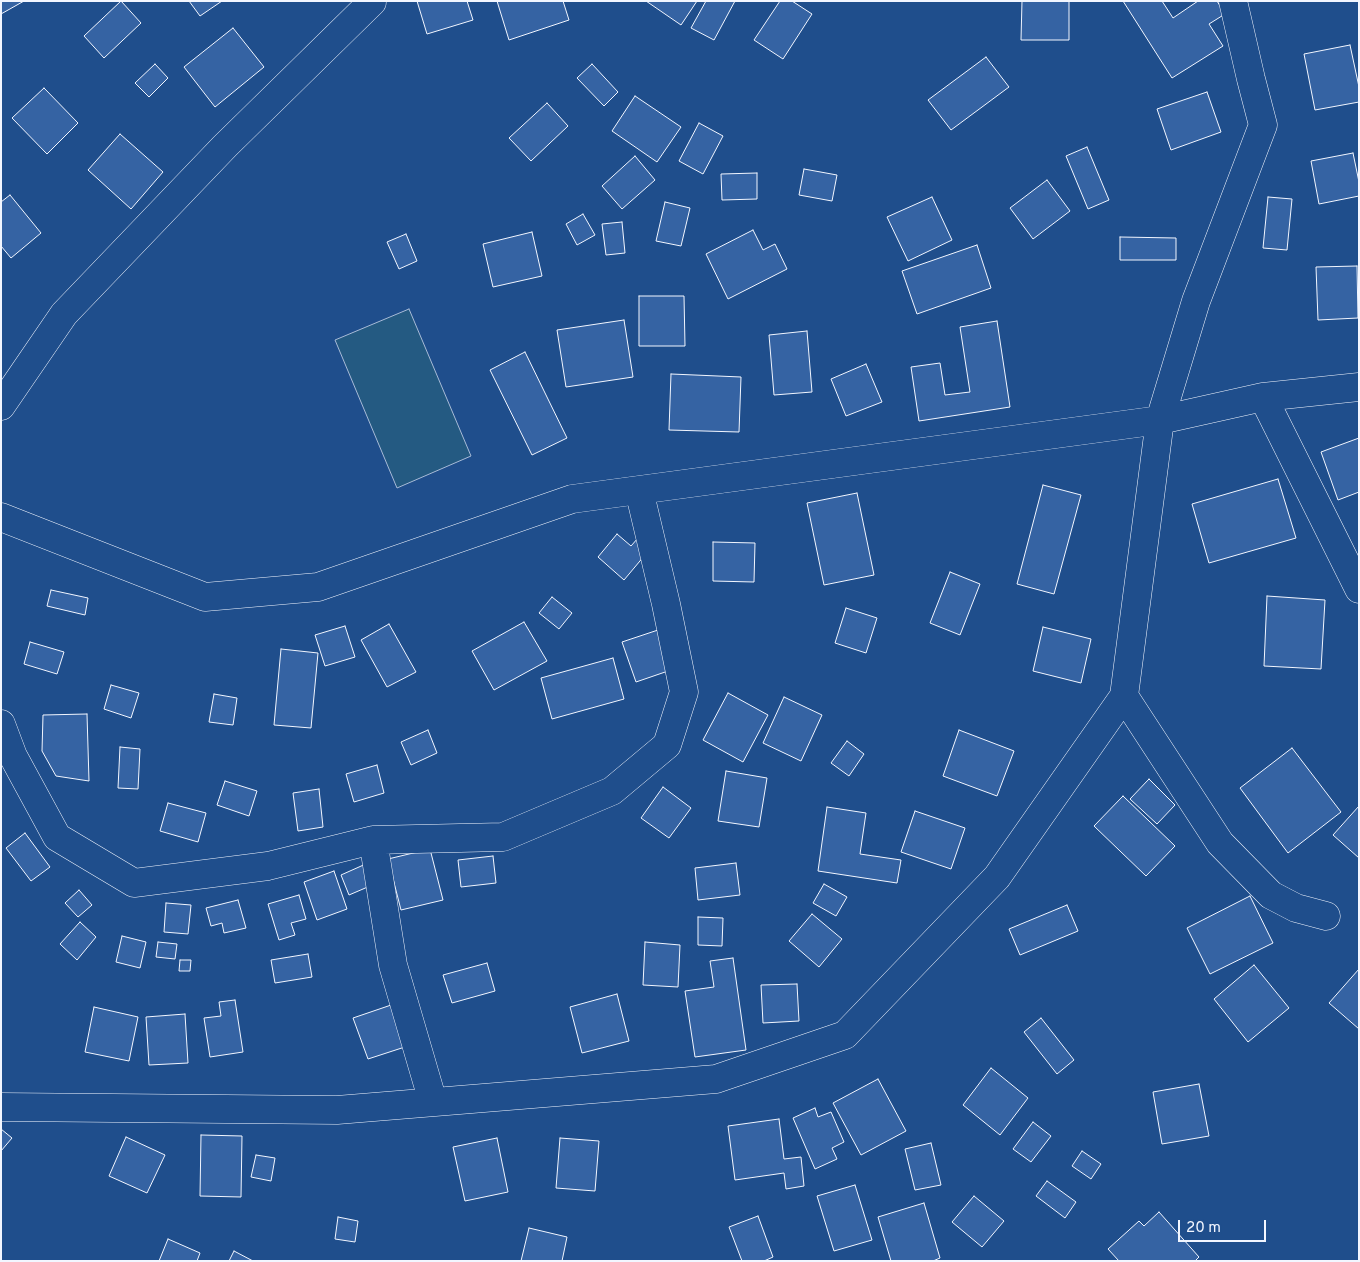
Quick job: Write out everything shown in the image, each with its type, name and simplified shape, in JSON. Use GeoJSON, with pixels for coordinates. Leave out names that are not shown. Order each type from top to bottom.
{"type":"FeatureCollection","features":[{"type":"Feature","properties":{"kind":"street"},"geometry":{"type":"LineString","coordinates":[[1,1107],[337,1110],[716,1079],[845,1035],[997,877],[1124,696],[1160,420],[1196,301],[1263,125],[1233,1]]}},
{"type":"Feature","properties":{"kind":"street"},"geometry":{"type":"LineString","coordinates":[[1,406],[64,314],[225,146],[373,2]]}},
{"type":"Feature","properties":{"kind":"street"},"geometry":{"type":"LineString","coordinates":[[1,517],[205,597],[318,586],[572,499],[1160,420],[1264,397],[1359,386]]}},
{"type":"Feature","properties":{"kind":"street"},"geometry":{"type":"LineString","coordinates":[[1264,397],[1359,589]]}},
{"type":"Feature","properties":{"kind":"street"},"geometry":{"type":"LineString","coordinates":[[1,724],[13,756],[57,837],[134,883],[268,866],[373,840],[503,837],[612,791],[667,745],[684,692],[666,604],[639,490]]}},
{"type":"Feature","properties":{"kind":"street"},"geometry":{"type":"LineString","coordinates":[[1124,696],[1220,843],[1271,895],[1296,908],[1326,916]]}},
{"type":"Feature","properties":{"kind":"street"},"geometry":{"type":"LineString","coordinates":[[373,840],[393,965],[433,1102]]}},
{"type":"Feature","properties":{"kind":"shaded area"},"geometry":{"type":"Polygon","coordinates":[[[409,309],[471,456],[397,488],[335,340],[409,309]]]}},
{"type":"Feature","properties":{"kind":"building"},"geometry":{"type":"Polygon","coordinates":[[[1,1],[24,1],[1,14],[1,1]]]}},
{"type":"Feature","properties":{"kind":"building"},"geometry":{"type":"Polygon","coordinates":[[[121,1],[141,23],[104,58],[84,36],[121,1]]]}},
{"type":"Feature","properties":{"kind":"building"},"geometry":{"type":"Polygon","coordinates":[[[189,1],[222,1],[200,16],[189,1]]]}},
{"type":"Feature","properties":{"kind":"building"},"geometry":{"type":"Polygon","coordinates":[[[417,1],[467,1],[473,20],[427,34],[417,1]]]}},
{"type":"Feature","properties":{"kind":"building"},"geometry":{"type":"Polygon","coordinates":[[[497,1],[563,1],[569,20],[509,40],[497,1]]]}},
{"type":"Feature","properties":{"kind":"building"},"geometry":{"type":"Polygon","coordinates":[[[646,1],[697,1],[681,25],[646,1]]]}},
{"type":"Feature","properties":{"kind":"building"},"geometry":{"type":"Polygon","coordinates":[[[706,1],[735,1],[714,40],[691,28],[706,1]]]}},
{"type":"Feature","properties":{"kind":"building"},"geometry":{"type":"Polygon","coordinates":[[[780,1],[792,1],[812,14],[783,59],[754,40],[780,1]]]}},
{"type":"Feature","properties":{"kind":"building"},"geometry":{"type":"Polygon","coordinates":[[[1022,1],[1069,1],[1069,40],[1021,40],[1022,1]]]}},
{"type":"Feature","properties":{"kind":"building"},"geometry":{"type":"Polygon","coordinates":[[[1123,1],[1162,1],[1173,18],[1198,1],[1217,1],[1225,14],[1209,24],[1223,46],[1172,78],[1123,1]]]}},
{"type":"Feature","properties":{"kind":"building"},"geometry":{"type":"Polygon","coordinates":[[[233,28],[264,67],[215,107],[184,67],[233,28]]]}},
{"type":"Feature","properties":{"kind":"building"},"geometry":{"type":"Polygon","coordinates":[[[1350,45],[1359,87],[1359,102],[1315,110],[1304,54],[1350,45]]]}},
{"type":"Feature","properties":{"kind":"building"},"geometry":{"type":"Polygon","coordinates":[[[986,57],[1009,87],[951,130],[928,100],[986,57]]]}},
{"type":"Feature","properties":{"kind":"building"},"geometry":{"type":"Polygon","coordinates":[[[155,64],[168,78],[149,97],[135,83],[155,64]]]}},
{"type":"Feature","properties":{"kind":"building"},"geometry":{"type":"Polygon","coordinates":[[[592,64],[618,92],[604,106],[577,78],[592,64]]]}},
{"type":"Feature","properties":{"kind":"building"},"geometry":{"type":"Polygon","coordinates":[[[44,88],[78,123],[47,154],[12,118],[44,88]]]}},
{"type":"Feature","properties":{"kind":"building"},"geometry":{"type":"Polygon","coordinates":[[[1207,92],[1221,132],[1171,150],[1157,109],[1207,92]]]}},
{"type":"Feature","properties":{"kind":"building"},"geometry":{"type":"Polygon","coordinates":[[[635,96],[681,127],[657,162],[612,131],[635,96]]]}},
{"type":"Feature","properties":{"kind":"building"},"geometry":{"type":"Polygon","coordinates":[[[547,103],[568,126],[531,161],[509,138],[547,103]]]}},
{"type":"Feature","properties":{"kind":"building"},"geometry":{"type":"Polygon","coordinates":[[[699,123],[723,136],[703,174],[679,161],[699,123]]]}},
{"type":"Feature","properties":{"kind":"building"},"geometry":{"type":"Polygon","coordinates":[[[120,134],[163,172],[131,209],[88,170],[120,134]]]}},
{"type":"Feature","properties":{"kind":"building"},"geometry":{"type":"Polygon","coordinates":[[[1087,147],[1109,200],[1088,209],[1066,156],[1087,147]]]}},
{"type":"Feature","properties":{"kind":"building"},"geometry":{"type":"Polygon","coordinates":[[[1353,153],[1359,182],[1359,196],[1319,204],[1311,161],[1353,153]]]}},
{"type":"Feature","properties":{"kind":"building"},"geometry":{"type":"Polygon","coordinates":[[[635,156],[655,180],[622,209],[602,186],[635,156]]]}},
{"type":"Feature","properties":{"kind":"building"},"geometry":{"type":"Polygon","coordinates":[[[804,169],[837,175],[832,201],[799,195],[804,169]]]}},
{"type":"Feature","properties":{"kind":"building"},"geometry":{"type":"Polygon","coordinates":[[[757,173],[757,199],[722,200],[721,174],[757,173]]]}},
{"type":"Feature","properties":{"kind":"building"},"geometry":{"type":"Polygon","coordinates":[[[1047,180],[1070,211],[1033,239],[1010,208],[1047,180]]]}},
{"type":"Feature","properties":{"kind":"building"},"geometry":{"type":"Polygon","coordinates":[[[10,195],[41,233],[11,258],[1,246],[1,202],[10,195]]]}},
{"type":"Feature","properties":{"kind":"building"},"geometry":{"type":"Polygon","coordinates":[[[932,197],[952,240],[908,261],[887,217],[932,197]]]}},
{"type":"Feature","properties":{"kind":"building"},"geometry":{"type":"Polygon","coordinates":[[[1268,197],[1292,199],[1287,250],[1263,248],[1268,197]]]}},
{"type":"Feature","properties":{"kind":"building"},"geometry":{"type":"Polygon","coordinates":[[[665,202],[690,208],[681,246],[656,241],[665,202]]]}},
{"type":"Feature","properties":{"kind":"building"},"geometry":{"type":"Polygon","coordinates":[[[583,214],[595,235],[577,245],[566,224],[583,214]]]}},
{"type":"Feature","properties":{"kind":"building"},"geometry":{"type":"Polygon","coordinates":[[[622,222],[625,253],[606,255],[602,224],[622,222]]]}},
{"type":"Feature","properties":{"kind":"building"},"geometry":{"type":"Polygon","coordinates":[[[753,230],[763,250],[775,244],[787,269],[728,299],[706,254],[753,230]]]}},
{"type":"Feature","properties":{"kind":"building"},"geometry":{"type":"Polygon","coordinates":[[[532,232],[542,276],[493,287],[483,244],[532,232]]]}},
{"type":"Feature","properties":{"kind":"building"},"geometry":{"type":"Polygon","coordinates":[[[406,234],[417,261],[399,269],[387,242],[406,234]]]}},
{"type":"Feature","properties":{"kind":"building"},"geometry":{"type":"Polygon","coordinates":[[[1120,237],[1176,238],[1176,260],[1120,260],[1120,237]]]}},
{"type":"Feature","properties":{"kind":"building"},"geometry":{"type":"Polygon","coordinates":[[[977,245],[991,288],[917,314],[902,271],[977,245]]]}},
{"type":"Feature","properties":{"kind":"building"},"geometry":{"type":"Polygon","coordinates":[[[1357,266],[1358,318],[1318,320],[1316,267],[1357,266]]]}},
{"type":"Feature","properties":{"kind":"building"},"geometry":{"type":"Polygon","coordinates":[[[639,296],[684,296],[685,346],[639,346],[639,296]]]}},
{"type":"Feature","properties":{"kind":"building"},"geometry":{"type":"Polygon","coordinates":[[[624,320],[633,377],[566,387],[557,330],[624,320]]]}},
{"type":"Feature","properties":{"kind":"building"},"geometry":{"type":"Polygon","coordinates":[[[997,321],[1010,407],[919,421],[911,367],[940,363],[945,395],[970,392],[960,327],[997,321]]]}},
{"type":"Feature","properties":{"kind":"building"},"geometry":{"type":"Polygon","coordinates":[[[807,331],[812,392],[774,395],[769,335],[807,331]]]}},
{"type":"Feature","properties":{"kind":"building"},"geometry":{"type":"Polygon","coordinates":[[[525,352],[567,438],[532,455],[490,370],[525,352]]]}},
{"type":"Feature","properties":{"kind":"building"},"geometry":{"type":"Polygon","coordinates":[[[866,364],[882,402],[846,416],[831,379],[866,364]]]}},
{"type":"Feature","properties":{"kind":"building"},"geometry":{"type":"Polygon","coordinates":[[[671,374],[741,377],[739,432],[669,430],[671,374]]]}},
{"type":"Feature","properties":{"kind":"building"},"geometry":{"type":"Polygon","coordinates":[[[1359,438],[1359,492],[1338,500],[1321,452],[1359,438]]]}},
{"type":"Feature","properties":{"kind":"building"},"geometry":{"type":"Polygon","coordinates":[[[1278,479],[1296,538],[1209,563],[1192,504],[1278,479]]]}},
{"type":"Feature","properties":{"kind":"building"},"geometry":{"type":"Polygon","coordinates":[[[1043,485],[1081,495],[1054,594],[1017,584],[1043,485]]]}},
{"type":"Feature","properties":{"kind":"building"},"geometry":{"type":"Polygon","coordinates":[[[857,493],[874,575],[824,585],[807,503],[857,493]]]}},
{"type":"Feature","properties":{"kind":"building"},"geometry":{"type":"Polygon","coordinates":[[[617,534],[631,546],[638,538],[650,549],[624,580],[598,557],[617,534]]]}},
{"type":"Feature","properties":{"kind":"building"},"geometry":{"type":"Polygon","coordinates":[[[713,542],[755,543],[754,582],[713,581],[713,542]]]}},
{"type":"Feature","properties":{"kind":"building"},"geometry":{"type":"Polygon","coordinates":[[[950,572],[980,584],[960,635],[930,623],[950,572]]]}},
{"type":"Feature","properties":{"kind":"building"},"geometry":{"type":"Polygon","coordinates":[[[51,590],[88,598],[85,615],[47,606],[51,590]]]}},
{"type":"Feature","properties":{"kind":"building"},"geometry":{"type":"Polygon","coordinates":[[[1267,596],[1325,600],[1321,669],[1264,666],[1267,596]]]}},
{"type":"Feature","properties":{"kind":"building"},"geometry":{"type":"Polygon","coordinates":[[[552,597],[572,613],[559,629],[539,613],[552,597]]]}},
{"type":"Feature","properties":{"kind":"building"},"geometry":{"type":"Polygon","coordinates":[[[846,608],[877,618],[866,653],[835,643],[846,608]]]}},
{"type":"Feature","properties":{"kind":"building"},"geometry":{"type":"Polygon","coordinates":[[[524,622],[547,661],[494,690],[472,651],[524,622]]]}},
{"type":"Feature","properties":{"kind":"building"},"geometry":{"type":"Polygon","coordinates":[[[389,624],[416,672],[387,687],[361,640],[389,624]]]}},
{"type":"Feature","properties":{"kind":"building"},"geometry":{"type":"Polygon","coordinates":[[[345,626],[355,657],[325,666],[315,635],[345,626]]]}},
{"type":"Feature","properties":{"kind":"building"},"geometry":{"type":"Polygon","coordinates":[[[1043,627],[1091,639],[1081,683],[1033,671],[1043,627]]]}},
{"type":"Feature","properties":{"kind":"building"},"geometry":{"type":"Polygon","coordinates":[[[658,630],[671,670],[636,682],[622,642],[658,630]]]}},
{"type":"Feature","properties":{"kind":"building"},"geometry":{"type":"Polygon","coordinates":[[[30,642],[64,652],[57,674],[24,664],[30,642]]]}},
{"type":"Feature","properties":{"kind":"building"},"geometry":{"type":"Polygon","coordinates":[[[281,649],[318,653],[311,728],[274,725],[281,649]]]}},
{"type":"Feature","properties":{"kind":"building"},"geometry":{"type":"Polygon","coordinates":[[[613,658],[624,699],[552,719],[541,678],[613,658]]]}},
{"type":"Feature","properties":{"kind":"building"},"geometry":{"type":"Polygon","coordinates":[[[111,685],[139,693],[131,718],[104,709],[111,685]]]}},
{"type":"Feature","properties":{"kind":"building"},"geometry":{"type":"Polygon","coordinates":[[[728,693],[768,715],[743,762],[703,740],[728,693]]]}},
{"type":"Feature","properties":{"kind":"building"},"geometry":{"type":"Polygon","coordinates":[[[214,694],[237,698],[233,725],[209,722],[214,694]]]}},
{"type":"Feature","properties":{"kind":"building"},"geometry":{"type":"Polygon","coordinates":[[[784,697],[822,715],[801,761],[763,743],[784,697]]]}},
{"type":"Feature","properties":{"kind":"building"},"geometry":{"type":"Polygon","coordinates":[[[87,714],[89,781],[56,776],[42,751],[43,715],[87,714]]]}},
{"type":"Feature","properties":{"kind":"building"},"geometry":{"type":"Polygon","coordinates":[[[428,730],[437,753],[411,765],[401,742],[428,730]]]}},
{"type":"Feature","properties":{"kind":"building"},"geometry":{"type":"Polygon","coordinates":[[[959,730],[1014,751],[997,796],[943,776],[959,730]]]}},
{"type":"Feature","properties":{"kind":"building"},"geometry":{"type":"Polygon","coordinates":[[[847,741],[864,754],[849,776],[831,763],[847,741]]]}},
{"type":"Feature","properties":{"kind":"building"},"geometry":{"type":"Polygon","coordinates":[[[120,747],[140,749],[138,789],[118,788],[120,747]]]}},
{"type":"Feature","properties":{"kind":"building"},"geometry":{"type":"Polygon","coordinates":[[[1292,748],[1341,812],[1288,853],[1240,788],[1292,748]]]}},
{"type":"Feature","properties":{"kind":"building"},"geometry":{"type":"Polygon","coordinates":[[[377,765],[384,793],[354,802],[346,774],[377,765]]]}},
{"type":"Feature","properties":{"kind":"building"},"geometry":{"type":"Polygon","coordinates":[[[726,771],[767,778],[759,827],[718,821],[726,771]]]}},
{"type":"Feature","properties":{"kind":"building"},"geometry":{"type":"Polygon","coordinates":[[[1149,779],[1175,805],[1157,824],[1130,799],[1149,779]]]}},
{"type":"Feature","properties":{"kind":"building"},"geometry":{"type":"Polygon","coordinates":[[[225,781],[257,791],[249,816],[217,805],[225,781]]]}},
{"type":"Feature","properties":{"kind":"building"},"geometry":{"type":"Polygon","coordinates":[[[663,787],[691,808],[669,838],[641,818],[663,787]]]}},
{"type":"Feature","properties":{"kind":"building"},"geometry":{"type":"Polygon","coordinates":[[[319,789],[323,827],[298,831],[293,793],[319,789]]]}},
{"type":"Feature","properties":{"kind":"building"},"geometry":{"type":"Polygon","coordinates":[[[1123,796],[1175,846],[1146,876],[1094,826],[1123,796]]]}},
{"type":"Feature","properties":{"kind":"building"},"geometry":{"type":"Polygon","coordinates":[[[168,803],[206,813],[198,842],[160,831],[168,803]]]}},
{"type":"Feature","properties":{"kind":"building"},"geometry":{"type":"Polygon","coordinates":[[[1359,806],[1359,858],[1333,835],[1359,806]]]}},
{"type":"Feature","properties":{"kind":"building"},"geometry":{"type":"Polygon","coordinates":[[[827,807],[866,813],[860,854],[901,860],[897,883],[818,871],[827,807]]]}},
{"type":"Feature","properties":{"kind":"building"},"geometry":{"type":"Polygon","coordinates":[[[915,811],[965,828],[951,869],[901,852],[915,811]]]}},
{"type":"Feature","properties":{"kind":"building"},"geometry":{"type":"Polygon","coordinates":[[[25,833],[50,867],[31,881],[6,848],[25,833]]]}},
{"type":"Feature","properties":{"kind":"building"},"geometry":{"type":"Polygon","coordinates":[[[430,849],[443,900],[401,910],[388,859],[430,849]]]}},
{"type":"Feature","properties":{"kind":"building"},"geometry":{"type":"Polygon","coordinates":[[[493,856],[496,883],[461,887],[458,860],[493,856]]]}},
{"type":"Feature","properties":{"kind":"building"},"geometry":{"type":"Polygon","coordinates":[[[368,863],[377,883],[349,895],[341,875],[368,863]]]}},
{"type":"Feature","properties":{"kind":"building"},"geometry":{"type":"Polygon","coordinates":[[[736,863],[740,895],[698,900],[695,868],[736,863]]]}},
{"type":"Feature","properties":{"kind":"building"},"geometry":{"type":"Polygon","coordinates":[[[334,871],[347,909],[317,920],[304,882],[334,871]]]}},
{"type":"Feature","properties":{"kind":"building"},"geometry":{"type":"Polygon","coordinates":[[[824,884],[847,897],[836,916],[813,903],[824,884]]]}},
{"type":"Feature","properties":{"kind":"building"},"geometry":{"type":"Polygon","coordinates":[[[79,890],[92,905],[78,917],[65,903],[79,890]]]}},
{"type":"Feature","properties":{"kind":"building"},"geometry":{"type":"Polygon","coordinates":[[[299,895],[306,919],[291,923],[295,935],[279,940],[268,904],[299,895]]]}},
{"type":"Feature","properties":{"kind":"building"},"geometry":{"type":"Polygon","coordinates":[[[1250,896],[1273,943],[1210,974],[1187,928],[1250,896]]]}},
{"type":"Feature","properties":{"kind":"building"},"geometry":{"type":"Polygon","coordinates":[[[238,900],[246,928],[224,933],[222,923],[211,926],[206,908],[238,900]]]}},
{"type":"Feature","properties":{"kind":"building"},"geometry":{"type":"Polygon","coordinates":[[[166,903],[191,905],[188,934],[164,932],[166,903]]]}},
{"type":"Feature","properties":{"kind":"building"},"geometry":{"type":"Polygon","coordinates":[[[1067,905],[1078,931],[1020,955],[1009,929],[1067,905]]]}},
{"type":"Feature","properties":{"kind":"building"},"geometry":{"type":"Polygon","coordinates":[[[812,914],[842,939],[819,967],[789,941],[812,914]]]}},
{"type":"Feature","properties":{"kind":"building"},"geometry":{"type":"Polygon","coordinates":[[[698,917],[723,918],[722,946],[698,945],[698,917]]]}},
{"type":"Feature","properties":{"kind":"building"},"geometry":{"type":"Polygon","coordinates":[[[80,922],[96,937],[77,960],[60,944],[80,922]]]}},
{"type":"Feature","properties":{"kind":"building"},"geometry":{"type":"Polygon","coordinates":[[[122,936],[146,942],[140,968],[116,962],[122,936]]]}},
{"type":"Feature","properties":{"kind":"building"},"geometry":{"type":"Polygon","coordinates":[[[158,942],[177,944],[175,959],[156,957],[158,942]]]}},
{"type":"Feature","properties":{"kind":"building"},"geometry":{"type":"Polygon","coordinates":[[[645,942],[680,945],[678,987],[643,985],[645,942]]]}},
{"type":"Feature","properties":{"kind":"building"},"geometry":{"type":"Polygon","coordinates":[[[308,954],[312,977],[275,983],[271,960],[308,954]]]}},
{"type":"Feature","properties":{"kind":"building"},"geometry":{"type":"Polygon","coordinates":[[[733,958],[746,1050],[695,1057],[685,991],[714,987],[710,961],[733,958]]]}},
{"type":"Feature","properties":{"kind":"building"},"geometry":{"type":"Polygon","coordinates":[[[180,960],[191,960],[190,971],[179,971],[180,960]]]}},
{"type":"Feature","properties":{"kind":"building"},"geometry":{"type":"Polygon","coordinates":[[[487,963],[495,991],[452,1003],[443,975],[487,963]]]}},
{"type":"Feature","properties":{"kind":"building"},"geometry":{"type":"Polygon","coordinates":[[[1254,965],[1289,1008],[1248,1042],[1214,999],[1254,965]]]}},
{"type":"Feature","properties":{"kind":"building"},"geometry":{"type":"Polygon","coordinates":[[[1359,969],[1359,1029],[1329,1003],[1359,969]]]}},
{"type":"Feature","properties":{"kind":"building"},"geometry":{"type":"Polygon","coordinates":[[[797,984],[799,1021],[763,1023],[761,985],[797,984]]]}},
{"type":"Feature","properties":{"kind":"building"},"geometry":{"type":"Polygon","coordinates":[[[617,994],[629,1041],[582,1053],[570,1007],[617,994]]]}},
{"type":"Feature","properties":{"kind":"building"},"geometry":{"type":"Polygon","coordinates":[[[235,1000],[243,1052],[210,1057],[204,1018],[221,1016],[219,1002],[235,1000]]]}},
{"type":"Feature","properties":{"kind":"building"},"geometry":{"type":"Polygon","coordinates":[[[400,1002],[414,1044],[368,1059],[353,1018],[400,1002]]]}},
{"type":"Feature","properties":{"kind":"building"},"geometry":{"type":"Polygon","coordinates":[[[94,1007],[138,1017],[129,1061],[85,1052],[94,1007]]]}},
{"type":"Feature","properties":{"kind":"building"},"geometry":{"type":"Polygon","coordinates":[[[185,1014],[188,1063],[149,1065],[146,1017],[185,1014]]]}},
{"type":"Feature","properties":{"kind":"building"},"geometry":{"type":"Polygon","coordinates":[[[1041,1018],[1074,1060],[1057,1074],[1024,1032],[1041,1018]]]}},
{"type":"Feature","properties":{"kind":"building"},"geometry":{"type":"Polygon","coordinates":[[[991,1068],[1028,1098],[1000,1135],[963,1105],[991,1068]]]}},
{"type":"Feature","properties":{"kind":"building"},"geometry":{"type":"Polygon","coordinates":[[[878,1079],[906,1131],[861,1155],[833,1103],[878,1079]]]}},
{"type":"Feature","properties":{"kind":"building"},"geometry":{"type":"Polygon","coordinates":[[[1199,1084],[1209,1136],[1162,1144],[1153,1092],[1199,1084]]]}},
{"type":"Feature","properties":{"kind":"building"},"geometry":{"type":"Polygon","coordinates":[[[815,1108],[818,1117],[831,1112],[844,1142],[832,1148],[837,1159],[815,1169],[793,1118],[815,1108]]]}},
{"type":"Feature","properties":{"kind":"building"},"geometry":{"type":"Polygon","coordinates":[[[779,1119],[784,1159],[801,1157],[804,1186],[786,1189],[784,1173],[735,1180],[728,1126],[779,1119]]]}},
{"type":"Feature","properties":{"kind":"building"},"geometry":{"type":"Polygon","coordinates":[[[1033,1122],[1051,1136],[1031,1162],[1013,1149],[1033,1122]]]}},
{"type":"Feature","properties":{"kind":"building"},"geometry":{"type":"Polygon","coordinates":[[[1,1129],[12,1138],[1,1151],[1,1129]]]}},
{"type":"Feature","properties":{"kind":"building"},"geometry":{"type":"Polygon","coordinates":[[[201,1135],[242,1136],[241,1197],[200,1196],[201,1135]]]}},
{"type":"Feature","properties":{"kind":"building"},"geometry":{"type":"Polygon","coordinates":[[[126,1137],[165,1155],[147,1193],[109,1176],[126,1137]]]}},
{"type":"Feature","properties":{"kind":"building"},"geometry":{"type":"Polygon","coordinates":[[[497,1138],[508,1192],[465,1201],[453,1147],[497,1138]]]}},
{"type":"Feature","properties":{"kind":"building"},"geometry":{"type":"Polygon","coordinates":[[[560,1138],[599,1141],[595,1191],[556,1188],[560,1138]]]}},
{"type":"Feature","properties":{"kind":"building"},"geometry":{"type":"Polygon","coordinates":[[[931,1143],[941,1185],[915,1190],[905,1149],[931,1143]]]}},
{"type":"Feature","properties":{"kind":"building"},"geometry":{"type":"Polygon","coordinates":[[[1082,1151],[1101,1164],[1091,1179],[1072,1166],[1082,1151]]]}},
{"type":"Feature","properties":{"kind":"building"},"geometry":{"type":"Polygon","coordinates":[[[256,1155],[275,1158],[271,1181],[251,1177],[256,1155]]]}},
{"type":"Feature","properties":{"kind":"building"},"geometry":{"type":"Polygon","coordinates":[[[1047,1181],[1076,1202],[1065,1218],[1036,1196],[1047,1181]]]}},
{"type":"Feature","properties":{"kind":"building"},"geometry":{"type":"Polygon","coordinates":[[[855,1185],[872,1240],[834,1251],[817,1196],[855,1185]]]}},
{"type":"Feature","properties":{"kind":"building"},"geometry":{"type":"Polygon","coordinates":[[[974,1196],[1004,1221],[982,1247],[952,1222],[974,1196]]]}},
{"type":"Feature","properties":{"kind":"building"},"geometry":{"type":"Polygon","coordinates":[[[924,1203],[940,1258],[933,1261],[891,1261],[878,1217],[924,1203]]]}},
{"type":"Feature","properties":{"kind":"building"},"geometry":{"type":"Polygon","coordinates":[[[1159,1212],[1199,1257],[1195,1261],[1119,1261],[1108,1249],[1139,1221],[1144,1226],[1159,1212]]]}},
{"type":"Feature","properties":{"kind":"building"},"geometry":{"type":"Polygon","coordinates":[[[758,1216],[773,1257],[764,1261],[742,1261],[729,1227],[758,1216]]]}},
{"type":"Feature","properties":{"kind":"building"},"geometry":{"type":"Polygon","coordinates":[[[338,1217],[358,1221],[355,1242],[335,1239],[338,1217]]]}},
{"type":"Feature","properties":{"kind":"building"},"geometry":{"type":"Polygon","coordinates":[[[529,1228],[567,1237],[562,1261],[521,1261],[529,1228]]]}},
{"type":"Feature","properties":{"kind":"building"},"geometry":{"type":"Polygon","coordinates":[[[168,1239],[200,1253],[197,1261],[159,1261],[168,1239]]]}},
{"type":"Feature","properties":{"kind":"building"},"geometry":{"type":"Polygon","coordinates":[[[234,1251],[253,1261],[229,1261],[234,1251]]]}}]}
